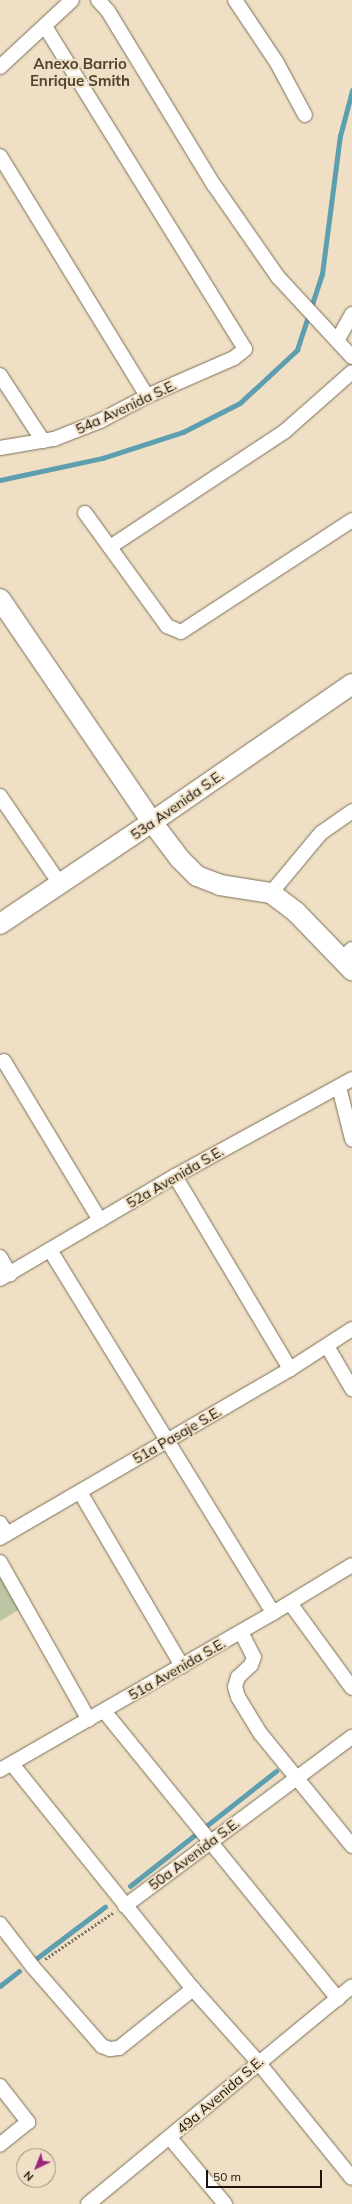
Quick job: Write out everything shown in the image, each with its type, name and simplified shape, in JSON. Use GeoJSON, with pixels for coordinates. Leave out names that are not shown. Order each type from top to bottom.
{"type":"FeatureCollection","features":[{"type":"Feature","properties":{"kind":"street"},"geometry":{"type":"LineString","coordinates":[[0,67],[45,28],[72,0]]}},
{"type":"Feature","properties":{"kind":"street"},"geometry":{"type":"LineString","coordinates":[[98,0],[108,11],[214,185],[278,277],[352,357]]}},
{"type":"Feature","properties":{"kind":"street"},"geometry":{"type":"LineString","coordinates":[[235,0],[277,63],[305,115]]}},
{"type":"Feature","properties":{"kind":"street","name":"54a Avenida S.E."},"geometry":{"type":"LineString","coordinates":[[0,448],[43,441],[100,421],[147,396],[234,358],[244,349],[45,28]]}},
{"type":"Feature","properties":{"kind":"street"},"geometry":{"type":"LineString","coordinates":[[0,156],[147,396]]}},
{"type":"Feature","properties":{"kind":"street"},"geometry":{"type":"LineString","coordinates":[[334,337],[352,314]]}},
{"type":"Feature","properties":{"kind":"street"},"geometry":{"type":"LineString","coordinates":[[110,547],[285,431],[352,372]]}},
{"type":"Feature","properties":{"kind":"street"},"geometry":{"type":"LineString","coordinates":[[0,375],[43,441]]}},
{"type":"Feature","properties":{"kind":"street"},"geometry":{"type":"LineString","coordinates":[[85,513],[167,626],[181,632],[352,520]]}},
{"type":"Feature","properties":{"kind":"street"},"geometry":{"type":"LineString","coordinates":[[0,599],[152,822],[180,859],[197,876],[220,885],[270,893],[296,912],[348,959]]}},
{"type":"Feature","properties":{"kind":"street","name":"53a Avenida S.E."},"geometry":{"type":"LineString","coordinates":[[0,924],[152,822],[352,684]]}},
{"type":"Feature","properties":{"kind":"street"},"geometry":{"type":"LineString","coordinates":[[0,796],[60,884]]}},
{"type":"Feature","properties":{"kind":"street"},"geometry":{"type":"LineString","coordinates":[[270,893],[321,833],[352,811]]}},
{"type":"Feature","properties":{"kind":"street"},"geometry":{"type":"LineString","coordinates":[[4,1061],[100,1220]]}},
{"type":"Feature","properties":{"kind":"street","name":"52a Avenida S.E."},"geometry":{"type":"LineString","coordinates":[[5,1277],[175,1176],[352,1079]]}},
{"type":"Feature","properties":{"kind":"street"},"geometry":{"type":"LineString","coordinates":[[338,1087],[352,1139]]}},
{"type":"Feature","properties":{"kind":"street"},"geometry":{"type":"LineString","coordinates":[[175,1176],[290,1369]]}},
{"type":"Feature","properties":{"kind":"street"},"geometry":{"type":"LineString","coordinates":[[50,1250],[273,1613]]}},
{"type":"Feature","properties":{"kind":"street"},"geometry":{"type":"LineString","coordinates":[[0,1257],[5,1277]]}},
{"type":"Feature","properties":{"kind":"street","name":"51a Pasaje S.E."},"geometry":{"type":"LineString","coordinates":[[2,1532],[80,1492],[168,1441],[290,1369],[352,1329]]}},
{"type":"Feature","properties":{"kind":"street"},"geometry":{"type":"LineString","coordinates":[[327,1346],[352,1389]]}},
{"type":"Feature","properties":{"kind":"street"},"geometry":{"type":"LineString","coordinates":[[80,1492],[182,1666]]}},
{"type":"Feature","properties":{"kind":"street"},"geometry":{"type":"LineString","coordinates":[[0,1562],[89,1720]]}},
{"type":"Feature","properties":{"kind":"street","name":"51a Avenida S.E."},"geometry":{"type":"LineString","coordinates":[[6,1767],[241,1632],[352,1565]]}},
{"type":"Feature","properties":{"kind":"street"},"geometry":{"type":"LineString","coordinates":[[290,1603],[352,1688]]}},
{"type":"Feature","properties":{"kind":"street"},"geometry":{"type":"LineString","coordinates":[[241,1632],[254,1657],[251,1665],[238,1677],[235,1687],[238,1697],[260,1733],[352,1846]]}},
{"type":"Feature","properties":{"kind":"street"},"geometry":{"type":"LineString","coordinates":[[104,1711],[338,1999]]}},
{"type":"Feature","properties":{"kind":"street","name":"50a Avenida S.E."},"geometry":{"type":"LineString","coordinates":[[125,1906],[208,1839],[297,1778],[352,1737]]}},
{"type":"Feature","properties":{"kind":"street"},"geometry":{"type":"LineString","coordinates":[[6,1767],[125,1906],[193,1989],[258,2062],[352,2178]]}},
{"type":"Feature","properties":{"kind":"street"},"geometry":{"type":"LineString","coordinates":[[0,1924],[33,1967],[102,2046],[110,2049],[119,2048],[193,1989]]}},
{"type":"Feature","properties":{"kind":"street","name":"49a Avenida S.E."},"geometry":{"type":"LineString","coordinates":[[95,2202],[258,2062],[338,1999],[352,1986]]}},
{"type":"Feature","properties":{"kind":"street"},"geometry":{"type":"LineString","coordinates":[[0,2086],[28,2122],[0,2144]]}},
{"type":"Feature","properties":{"kind":"street"},"geometry":{"type":"LineString","coordinates":[[170,2138],[225,2204]]}},
{"type":"Feature","properties":{"kind":"path"},"geometry":{"type":"LineString","coordinates":[[33,1967],[125,1906]]}},
{"type":"Feature","properties":{"kind":"green space"},"geometry":{"type":"Polygon","coordinates":[[[0,1576],[20,1609],[0,1621],[0,1576]]]}},
{"type":"Feature","properties":{"kind":"waterway"},"geometry":{"type":"LineString","coordinates":[[0,480],[103,458],[183,432],[240,403],[297,350],[322,274],[340,136],[352,91]]}},
{"type":"Feature","properties":{"kind":"waterway"},"geometry":{"type":"LineString","coordinates":[[130,1886],[276,1771]]}},
{"type":"Feature","properties":{"kind":"waterway"},"geometry":{"type":"LineString","coordinates":[[37,1958],[105,1907]]}},
{"type":"Feature","properties":{"kind":"waterway"},"geometry":{"type":"LineString","coordinates":[[0,1986],[19,1971]]}},
{"type":"Feature","properties":{"kind":"district","name":"Anexo Barrio Enrique Smith"},"geometry":{"type":"Point","coordinates":[80,72]}}]}
